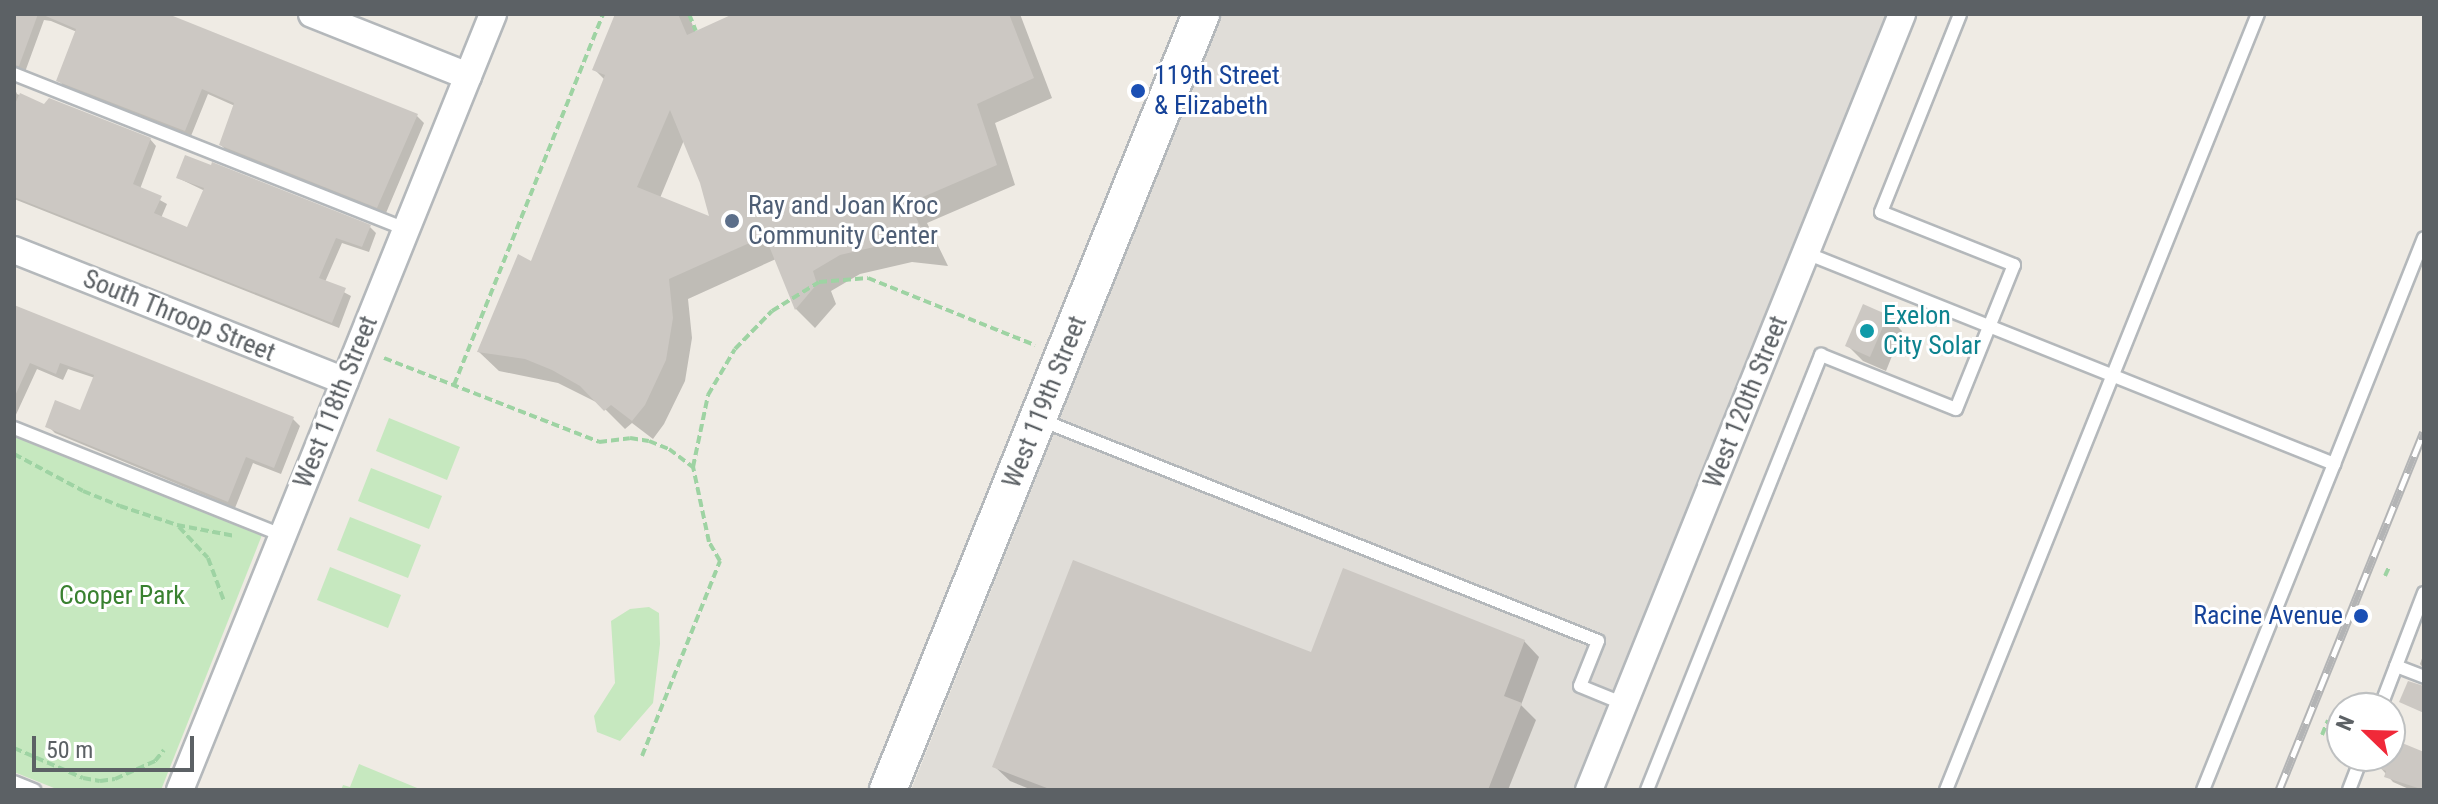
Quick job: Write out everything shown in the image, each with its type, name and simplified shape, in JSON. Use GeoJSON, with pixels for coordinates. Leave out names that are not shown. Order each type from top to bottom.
{"type":"FeatureCollection","features":[{"type":"Feature","properties":{"kind":"street"},"geometry":{"type":"LineString","coordinates":[[312,14],[468,76]]}},
{"type":"Feature","properties":{"kind":"street","name":"West 118th Street"},"geometry":{"type":"LineString","coordinates":[[180,790],[493,14]]}},
{"type":"Feature","properties":{"kind":"street","name":"West 119th Street"},"geometry":{"type":"LineString","coordinates":[[888,790],[1201,14]]}},
{"type":"Feature","properties":{"kind":"street","name":"West 120th Street"},"geometry":{"type":"LineString","coordinates":[[1589,790],[1902,14]]}},
{"type":"Feature","properties":{"kind":"street","name":"South Throop Street"},"geometry":{"type":"LineString","coordinates":[[14,250],[345,381]]}},
{"type":"Feature","properties":{"kind":"lane"},"geometry":{"type":"LineString","coordinates":[[1647,790],[1821,355],[1956,409],[2014,265],[1881,212],[1960,14]]}},
{"type":"Feature","properties":{"kind":"lane"},"geometry":{"type":"LineString","coordinates":[[1946,790],[2258,14]]}},
{"type":"Feature","properties":{"kind":"lane"},"geometry":{"type":"LineString","coordinates":[[14,74],[406,229]]}},
{"type":"Feature","properties":{"kind":"lane"},"geometry":{"type":"LineString","coordinates":[[2203,790],[2424,238]]}},
{"type":"Feature","properties":{"kind":"lane"},"geometry":{"type":"LineString","coordinates":[[1806,253],[2334,464]]}},
{"type":"Feature","properties":{"kind":"lane"},"geometry":{"type":"LineString","coordinates":[[1038,419],[1598,641],[1580,686],[1624,704]]}},
{"type":"Feature","properties":{"kind":"lane"},"geometry":{"type":"LineString","coordinates":[[14,428],[282,535]]}},
{"type":"Feature","properties":{"kind":"lane"},"geometry":{"type":"LineString","coordinates":[[2386,692],[2424,593]]}},
{"type":"Feature","properties":{"kind":"lane"},"geometry":{"type":"LineString","coordinates":[[2396,666],[2424,677]]}},
{"type":"Feature","properties":{"kind":"lane"},"geometry":{"type":"LineString","coordinates":[[14,782],[34,790]]}},
{"type":"Feature","properties":{"kind":"path"},"geometry":{"type":"LineString","coordinates":[[454,385],[603,14]]}},
{"type":"Feature","properties":{"kind":"path"},"geometry":{"type":"LineString","coordinates":[[689,14],[696,31]]}},
{"type":"Feature","properties":{"kind":"path"},"geometry":{"type":"LineString","coordinates":[[642,756],[720,561],[709,542],[693,467],[708,395],[735,349],[772,311],[819,282],[868,278],[1035,345]]}},
{"type":"Feature","properties":{"kind":"path"},"geometry":{"type":"LineString","coordinates":[[384,358],[599,442],[630,438],[649,441],[669,449],[693,467]]}},
{"type":"Feature","properties":{"kind":"path"},"geometry":{"type":"LineString","coordinates":[[14,454],[83,491],[177,525],[249,538]]}},
{"type":"Feature","properties":{"kind":"path"},"geometry":{"type":"LineString","coordinates":[[177,525],[208,558],[224,601]]}},
{"type":"Feature","properties":{"kind":"path"},"geometry":{"type":"LineString","coordinates":[[2385,576],[2389,567]]}},
{"type":"Feature","properties":{"kind":"path"},"geometry":{"type":"LineString","coordinates":[[2322,735],[2326,725]]}},
{"type":"Feature","properties":{"kind":"path"},"geometry":{"type":"LineString","coordinates":[[14,748],[83,778],[100,781],[115,779],[155,761],[164,750]]}},
{"type":"Feature","properties":{"kind":"shaded area"},"geometry":{"type":"Polygon","coordinates":[[[1222,14],[1897,14],[1585,790],[911,790],[1222,14]]]}},
{"type":"Feature","properties":{"kind":"green space"},"geometry":{"type":"Polygon","coordinates":[[[389,418],[460,447],[447,480],[376,451],[389,418]]]}},
{"type":"Feature","properties":{"kind":"green space","name":"Cooper Park"},"geometry":{"type":"Polygon","coordinates":[[[14,436],[262,535],[161,790],[59,790],[14,772],[14,436]]]}},
{"type":"Feature","properties":{"kind":"green space"},"geometry":{"type":"Polygon","coordinates":[[[371,468],[442,496],[429,529],[358,501],[371,468]]]}},
{"type":"Feature","properties":{"kind":"green space"},"geometry":{"type":"Polygon","coordinates":[[[350,517],[421,545],[408,578],[337,550],[350,517]]]}},
{"type":"Feature","properties":{"kind":"green space"},"geometry":{"type":"Polygon","coordinates":[[[330,567],[401,595],[388,628],[317,600],[330,567]]]}},
{"type":"Feature","properties":{"kind":"green space"},"geometry":{"type":"Polygon","coordinates":[[[649,607],[659,613],[660,644],[653,703],[620,741],[597,732],[594,716],[615,683],[611,621],[630,609],[649,607]]]}},
{"type":"Feature","properties":{"kind":"green space"},"geometry":{"type":"Polygon","coordinates":[[[359,764],[422,790],[341,790],[343,785],[350,787],[359,764]]]}},
{"type":"Feature","properties":{"kind":"building"},"geometry":{"type":"Polygon","coordinates":[[[14,14],[38,14],[19,66],[14,65],[14,14]]]}},
{"type":"Feature","properties":{"kind":"building"},"geometry":{"type":"Polygon","coordinates":[[[41,14],[168,14],[418,114],[377,208],[219,145],[234,103],[202,89],[185,131],[56,81],[76,29],[41,14]]]}},
{"type":"Feature","properties":{"kind":"building","name":"Ray and Joan Kroc Community Center"},"geometry":{"type":"Polygon","coordinates":[[[615,14],[678,14],[687,35],[733,14],[1009,14],[1034,78],[977,104],[997,165],[909,203],[931,248],[891,243],[840,255],[813,271],[817,284],[795,310],[765,236],[669,279],[673,318],[666,360],[645,405],[632,421],[611,405],[604,411],[580,386],[552,370],[525,359],[477,352],[518,254],[531,261],[605,75],[592,70],[615,14]],[[670,110],[637,187],[709,216],[700,183],[670,110]]]}},
{"type":"Feature","properties":{"kind":"building"},"geometry":{"type":"Polygon","coordinates":[[[20,93],[44,104],[49,98],[151,138],[133,184],[162,196],[154,213],[187,227],[204,188],[176,178],[185,155],[211,165],[212,162],[371,225],[362,247],[336,238],[319,278],[346,288],[332,323],[14,197],[14,106],[20,93]]]}},
{"type":"Feature","properties":{"kind":"building","name":"Exelon City Solar"},"geometry":{"type":"Polygon","coordinates":[[[1863,304],[1888,315],[1870,357],[1845,346],[1863,304]]]}},
{"type":"Feature","properties":{"kind":"building"},"geometry":{"type":"Polygon","coordinates":[[[14,305],[294,417],[274,468],[246,457],[228,502],[45,427],[55,400],[80,410],[94,375],[60,363],[56,374],[30,363],[14,398],[14,305]]]}},
{"type":"Feature","properties":{"kind":"building"},"geometry":{"type":"Polygon","coordinates":[[[1073,560],[1311,652],[1343,568],[1525,640],[1504,696],[1522,703],[1488,790],[1052,790],[992,767],[1073,560]]]}},
{"type":"Feature","properties":{"kind":"building"},"geometry":{"type":"Polygon","coordinates":[[[2408,681],[2424,686],[2424,713],[2406,705],[2406,692],[2403,692],[2408,681]]]}},
{"type":"Feature","properties":{"kind":"building"},"geometry":{"type":"Polygon","coordinates":[[[2406,745],[2424,752],[2424,790],[2384,777],[2386,772],[2406,772],[2406,745]]]}},
{"type":"Feature","properties":{"kind":"railway"},"geometry":{"type":"LineString","coordinates":[[2279,790],[2424,432]]}},
{"type":"Feature","properties":{"kind":"place","name":"119th Street & Elizabeth"},"geometry":{"type":"Point","coordinates":[1138,91]}},
{"type":"Feature","properties":{"kind":"place","name":"Ray and Joan Kroc Community Center"},"geometry":{"type":"Point","coordinates":[732,221]}},
{"type":"Feature","properties":{"kind":"place","name":"Exelon City Solar"},"geometry":{"type":"Point","coordinates":[1867,331]}},
{"type":"Feature","properties":{"kind":"place","name":"Racine Avenue"},"geometry":{"type":"Point","coordinates":[2361,616]}}]}
